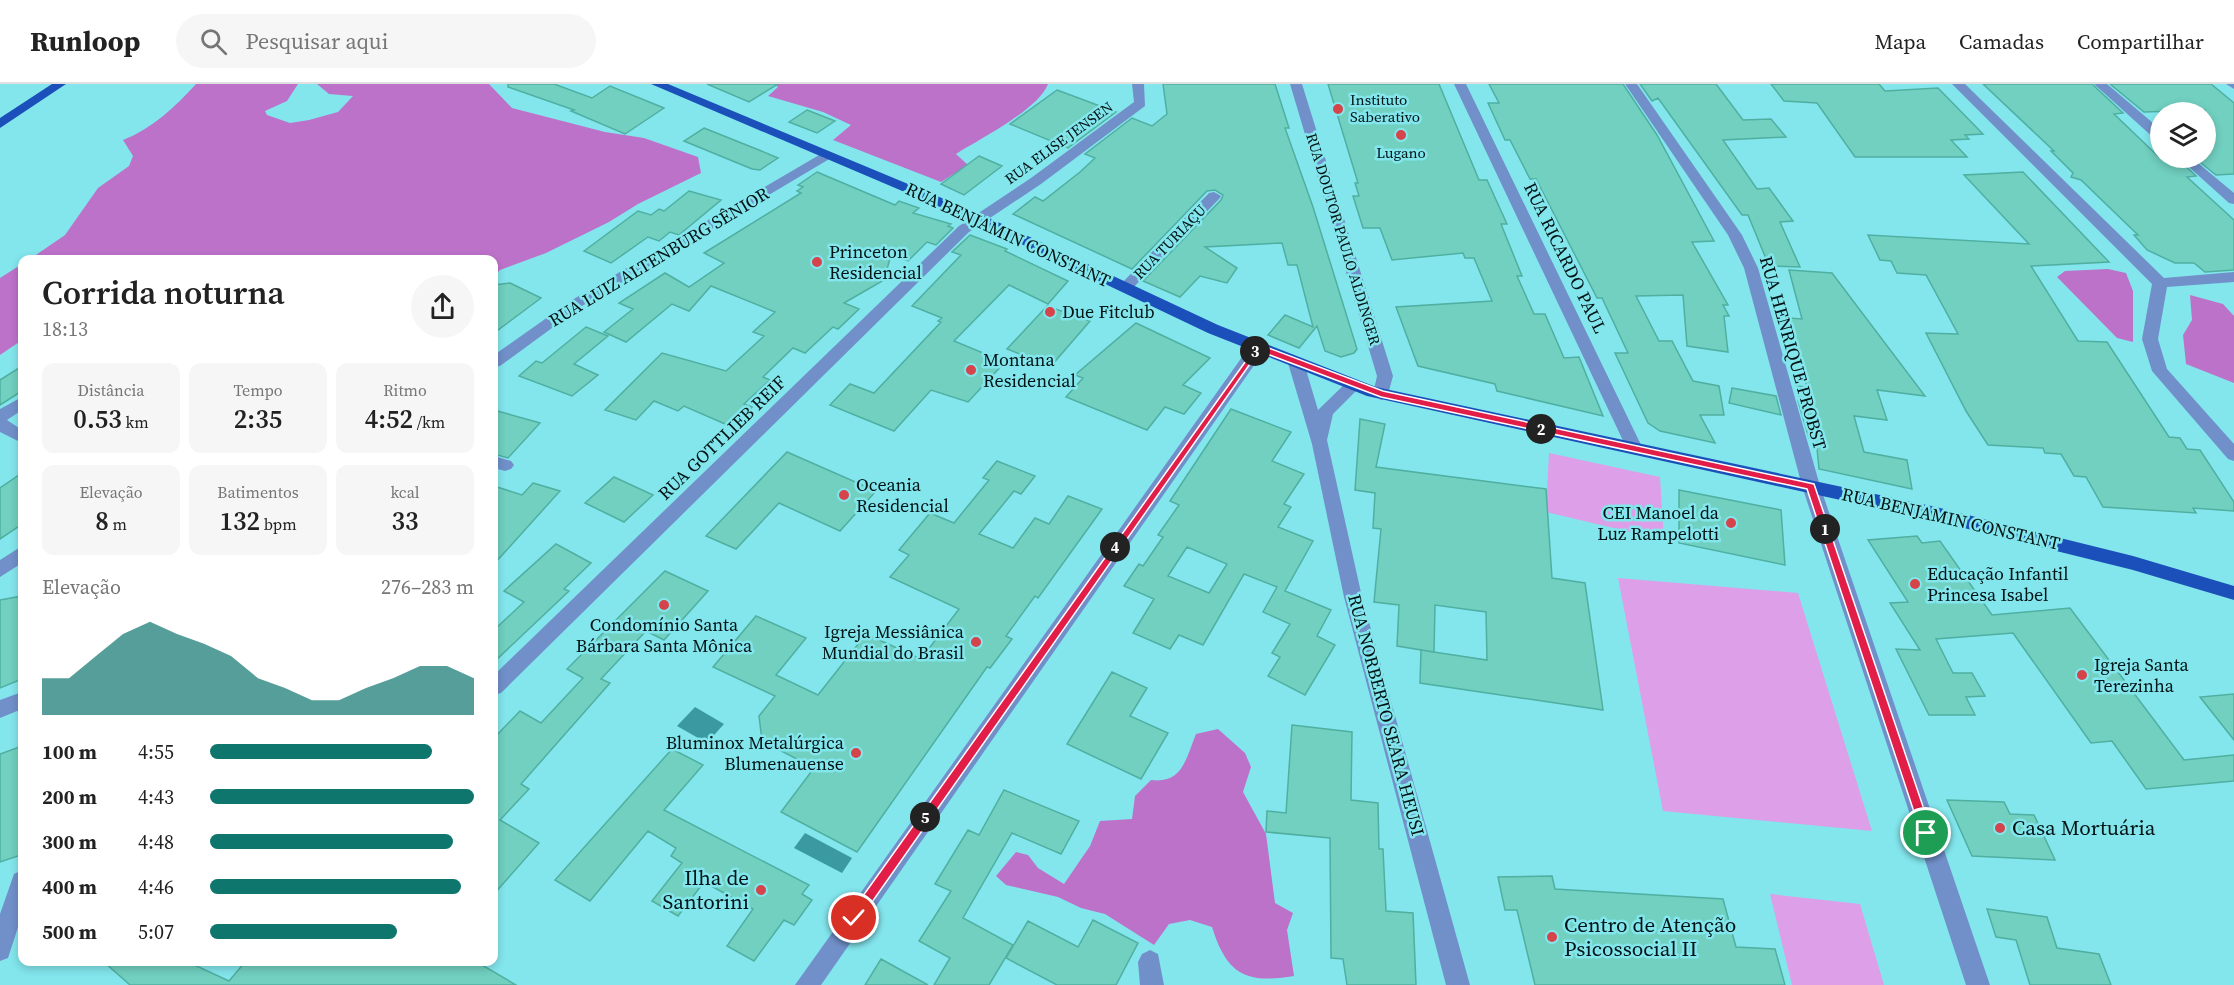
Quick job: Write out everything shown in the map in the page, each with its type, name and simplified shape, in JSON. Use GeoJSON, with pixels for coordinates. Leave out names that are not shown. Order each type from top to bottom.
{"type":"FeatureCollection","features":[{"type":"Feature","properties":{"kind":"main road"},"geometry":{"type":"LineString","coordinates":[[0,124],[60,84]]}},
{"type":"Feature","properties":{"kind":"main road","name":"RUA BENJAMIN CONSTANT"},"geometry":{"type":"LineString","coordinates":[[657,84],[980,219],[1125,288],[1258,347],[1354,386],[1381,394],[1811,486],[2046,541],[2234,593]]}},
{"type":"Feature","properties":{"kind":"street","name":"RUA ELISE JENSEN"},"geometry":{"type":"LineString","coordinates":[[980,219],[1141,103],[1138,84]]}},
{"type":"Feature","properties":{"kind":"street","name":"RUA DOUTOR PAULO ALDINGER"},"geometry":{"type":"LineString","coordinates":[[1296,84],[1385,376],[1381,394]]}},
{"type":"Feature","properties":{"kind":"street","name":"RUA RICARDO PAUL"},"geometry":{"type":"LineString","coordinates":[[1460,84],[1635,449]]}},
{"type":"Feature","properties":{"kind":"street","name":"RUA HENRIQUE PROBST"},"geometry":{"type":"LineString","coordinates":[[1631,84],[1736,235],[1751,268],[1811,486],[1977,985]]}},
{"type":"Feature","properties":{"kind":"street"},"geometry":{"type":"LineString","coordinates":[[1958,84],[2160,283],[2234,277]]}},
{"type":"Feature","properties":{"kind":"street"},"geometry":{"type":"LineString","coordinates":[[2100,84],[2150,127]]}},
{"type":"Feature","properties":{"kind":"street","name":"RUA LUIZ ALTENBURG SÊNIOR"},"geometry":{"type":"LineString","coordinates":[[498,359],[577,303],[826,155]]}},
{"type":"Feature","properties":{"kind":"street"},"geometry":{"type":"LineString","coordinates":[[2197,168],[2234,200]]}},
{"type":"Feature","properties":{"kind":"street","name":"RUA TURIAÇU"},"geometry":{"type":"LineString","coordinates":[[1125,288],[1214,196]]}},
{"type":"Feature","properties":{"kind":"street","name":"RUA GOTTLIEB REIF"},"geometry":{"type":"LineString","coordinates":[[498,683],[964,229],[980,219]]}},
{"type":"Feature","properties":{"kind":"street"},"geometry":{"type":"LineString","coordinates":[[2160,283],[2150,339],[2160,371],[2234,455]]}},
{"type":"Feature","properties":{"kind":"street"},"geometry":{"type":"LineString","coordinates":[[807,985],[1258,347]]}},
{"type":"Feature","properties":{"kind":"street","name":"RUA NORBERTO SEARA HEUSI"},"geometry":{"type":"LineString","coordinates":[[1296,363],[1320,444],[1353,597],[1458,985]]}},
{"type":"Feature","properties":{"kind":"street","name":"RUA NORBERTO SEARA HEUSI"},"geometry":{"type":"LineString","coordinates":[[1320,444],[1325,412],[1354,386]]}},
{"type":"Feature","properties":{"kind":"street"},"geometry":{"type":"LineString","coordinates":[[0,417],[18,406]]}},
{"type":"Feature","properties":{"kind":"street"},"geometry":{"type":"LineString","coordinates":[[0,424],[18,435]]}},
{"type":"Feature","properties":{"kind":"street"},"geometry":{"type":"LineString","coordinates":[[0,570],[18,556]]}},
{"type":"Feature","properties":{"kind":"street"},"geometry":{"type":"LineString","coordinates":[[0,709],[18,702]]}},
{"type":"Feature","properties":{"kind":"street"},"geometry":{"type":"LineString","coordinates":[[0,950],[18,894]]}},
{"type":"Feature","properties":{"kind":"shaded area"},"geometry":{"type":"Polygon","coordinates":[[[196,84],[298,84],[287,101],[265,111],[267,115],[290,123],[338,112],[353,96],[329,94],[317,84],[489,84],[512,108],[605,132],[644,138],[698,157],[701,173],[546,253],[498,272],[498,255],[36,255],[65,235],[98,188],[129,166],[133,156],[123,140],[144,130],[180,101],[196,84]]]}},
{"type":"Feature","properties":{"kind":"shaded area"},"geometry":{"type":"Polygon","coordinates":[[[774,84],[1048,84],[1042,94],[1021,113],[956,154],[968,165],[941,182],[833,140],[851,125],[823,112],[768,96],[778,87],[774,84]]]}},
{"type":"Feature","properties":{"kind":"shaded area"},"geometry":{"type":"Polygon","coordinates":[[[18,267],[18,343],[0,355],[0,278],[18,267]]]}},
{"type":"Feature","properties":{"kind":"shaded area"},"geometry":{"type":"Polygon","coordinates":[[[2108,269],[2126,273],[2133,291],[2133,342],[2117,338],[2057,277],[2065,271],[2108,269]]]}},
{"type":"Feature","properties":{"kind":"shaded area"},"geometry":{"type":"Polygon","coordinates":[[[2190,295],[2223,304],[2234,316],[2234,383],[2186,364],[2183,335],[2192,320],[2190,295]]]}},
{"type":"Feature","properties":{"kind":"shaded area"},"geometry":{"type":"Polygon","coordinates":[[[1549,453],[1660,477],[1664,540],[1546,512],[1549,453]]]}},
{"type":"Feature","properties":{"kind":"shaded area"},"geometry":{"type":"Polygon","coordinates":[[[1618,578],[1798,593],[1872,831],[1663,811],[1618,578]]]}},
{"type":"Feature","properties":{"kind":"shaded area"},"geometry":{"type":"Polygon","coordinates":[[[1218,729],[1245,753],[1251,767],[1243,792],[1266,834],[1275,903],[1293,913],[1287,930],[1294,976],[1263,978],[1251,977],[1241,972],[1224,956],[1212,927],[1190,920],[1169,924],[1154,945],[1105,914],[1081,908],[1058,897],[1006,885],[996,876],[1016,852],[1028,855],[1038,868],[1064,884],[1090,846],[1100,821],[1132,819],[1135,796],[1151,780],[1162,780],[1177,774],[1186,760],[1196,734],[1218,729]]]}},
{"type":"Feature","properties":{"kind":"shaded area"},"geometry":{"type":"Polygon","coordinates":[[[1770,894],[1860,904],[1884,985],[1792,985],[1770,894]]]}},
{"type":"Feature","properties":{"kind":"water"},"geometry":{"type":"Polygon","coordinates":[[[695,707],[724,724],[707,743],[677,726],[695,707]]]}},
{"type":"Feature","properties":{"kind":"water"},"geometry":{"type":"Polygon","coordinates":[[[805,833],[852,858],[842,873],[794,848],[805,833]]]}},
{"type":"Feature","properties":{"kind":"building"},"geometry":{"type":"Polygon","coordinates":[[[508,84],[554,84],[592,98],[610,86],[664,108],[625,134],[571,111],[574,110],[508,87],[508,84]]]}},
{"type":"Feature","properties":{"kind":"building"},"geometry":{"type":"Polygon","coordinates":[[[707,84],[778,84],[749,102],[707,84]]]}},
{"type":"Feature","properties":{"kind":"building"},"geometry":{"type":"Polygon","coordinates":[[[1163,84],[1275,84],[1289,128],[1285,128],[1313,207],[1357,349],[1354,353],[1341,357],[1325,351],[1317,326],[1299,348],[1268,335],[1285,315],[1313,327],[1297,265],[1288,265],[1282,243],[1205,247],[1237,268],[1227,283],[1200,276],[1180,297],[1143,281],[1221,200],[1223,195],[1215,190],[1207,191],[1132,269],[1013,214],[1035,197],[1043,201],[1080,172],[1095,158],[1085,154],[1132,118],[1152,126],[1167,114],[1163,84]]]}},
{"type":"Feature","properties":{"kind":"building"},"geometry":{"type":"Polygon","coordinates":[[[1328,84],[1439,84],[1479,180],[1487,180],[1507,224],[1501,224],[1522,276],[1517,276],[1534,314],[1545,314],[1564,358],[1579,357],[1603,416],[1497,391],[1495,384],[1418,366],[1396,307],[1492,301],[1474,258],[1465,258],[1463,253],[1392,260],[1380,228],[1363,228],[1353,196],[1359,196],[1355,183],[1358,183],[1328,84]]]}},
{"type":"Feature","properties":{"kind":"building"},"geometry":{"type":"Polygon","coordinates":[[[1489,84],[1623,84],[1657,135],[1714,241],[1692,242],[1728,305],[1723,305],[1729,316],[1724,316],[1728,352],[1687,346],[1683,295],[1636,296],[1659,341],[1672,341],[1693,381],[1719,386],[1724,415],[1700,415],[1715,443],[1660,431],[1648,423],[1615,353],[1628,353],[1602,298],[1597,298],[1536,179],[1530,179],[1510,140],[1505,140],[1488,103],[1499,103],[1489,84]]]}},
{"type":"Feature","properties":{"kind":"building"},"geometry":{"type":"Polygon","coordinates":[[[1640,84],[1716,84],[1743,120],[1771,119],[1786,137],[1723,140],[1757,189],[1769,188],[1793,221],[1780,222],[1800,267],[1769,266],[1748,215],[1742,215],[1658,98],[1652,101],[1640,84]]]}},
{"type":"Feature","properties":{"kind":"building"},"geometry":{"type":"Polygon","coordinates":[[[1771,84],[1879,84],[1885,91],[1938,88],[1983,134],[1965,135],[1969,139],[1951,140],[1967,157],[1855,157],[1817,103],[1784,101],[1771,84]]]}},
{"type":"Feature","properties":{"kind":"building"},"geometry":{"type":"Polygon","coordinates":[[[1983,84],[2092,84],[2123,113],[2114,114],[2150,148],[2150,168],[2188,168],[2196,176],[2187,177],[2234,220],[2234,270],[2205,272],[2194,263],[2175,263],[2147,250],[2134,235],[2138,235],[2081,180],[2071,177],[2073,173],[2051,151],[2054,151],[1983,84]]]}},
{"type":"Feature","properties":{"kind":"building"},"geometry":{"type":"Polygon","coordinates":[[[2110,84],[2211,84],[2234,103],[2234,174],[2216,175],[2207,168],[2216,168],[2216,102],[2150,102],[2150,112],[2144,112],[2110,84]]]}},
{"type":"Feature","properties":{"kind":"building"},"geometry":{"type":"Polygon","coordinates":[[[1057,90],[1116,112],[1068,148],[1010,124],[1057,90]]]}},
{"type":"Feature","properties":{"kind":"building"},"geometry":{"type":"Polygon","coordinates":[[[807,110],[835,121],[817,133],[789,122],[807,110]]]}},
{"type":"Feature","properties":{"kind":"building"},"geometry":{"type":"Polygon","coordinates":[[[704,128],[778,158],[760,170],[752,169],[684,141],[704,128]]]}},
{"type":"Feature","properties":{"kind":"building"},"geometry":{"type":"Polygon","coordinates":[[[979,156],[1002,166],[964,195],[941,184],[979,156]]]}},
{"type":"Feature","properties":{"kind":"building"},"geometry":{"type":"Polygon","coordinates":[[[817,172],[895,205],[899,201],[919,208],[913,213],[951,224],[948,226],[953,228],[936,245],[927,242],[908,261],[891,255],[884,280],[844,303],[859,309],[838,329],[833,327],[805,353],[793,348],[763,377],[770,380],[744,404],[752,407],[732,427],[684,406],[678,411],[654,401],[636,420],[605,410],[662,353],[726,371],[764,336],[753,332],[775,312],[711,286],[689,311],[672,304],[626,342],[604,332],[633,309],[619,303],[665,273],[689,287],[724,263],[704,253],[801,193],[797,191],[803,187],[798,185],[817,172]]]}},
{"type":"Feature","properties":{"kind":"building"},"geometry":{"type":"Polygon","coordinates":[[[2023,172],[2109,262],[2031,266],[2078,341],[2107,342],[2169,437],[2180,438],[2187,449],[2200,450],[2234,502],[2234,511],[2193,508],[2196,513],[2103,507],[2086,477],[2074,476],[2061,454],[2045,453],[2043,448],[1988,445],[1966,411],[1926,333],[1958,334],[1926,275],[1897,273],[1891,261],[1880,260],[1868,235],[2029,244],[1964,175],[2023,172]]]}},
{"type":"Feature","properties":{"kind":"building"},"geometry":{"type":"Polygon","coordinates":[[[689,191],[721,200],[679,235],[670,232],[659,241],[648,237],[611,263],[584,251],[638,211],[651,215],[659,209],[664,211],[689,191]]]}},
{"type":"Feature","properties":{"kind":"building"},"geometry":{"type":"Polygon","coordinates":[[[970,235],[1007,249],[1005,251],[1068,281],[1048,304],[1009,285],[954,341],[1005,362],[968,402],[931,390],[894,431],[830,405],[850,384],[874,393],[941,322],[938,321],[942,318],[912,306],[961,255],[952,252],[970,235]]]}},
{"type":"Feature","properties":{"kind":"building"},"geometry":{"type":"Polygon","coordinates":[[[1789,270],[1832,273],[1925,396],[1877,390],[1887,420],[1854,416],[1864,452],[1907,460],[1912,489],[1819,469],[1816,438],[1809,438],[1798,401],[1800,401],[1797,386],[1807,387],[1790,318],[1802,319],[1789,270]]]}},
{"type":"Feature","properties":{"kind":"building"},"geometry":{"type":"Polygon","coordinates":[[[510,283],[541,298],[498,330],[498,284],[510,283]]]}},
{"type":"Feature","properties":{"kind":"building"},"geometry":{"type":"Polygon","coordinates":[[[1047,306],[1090,321],[1051,366],[1007,349],[1047,306]]]}},
{"type":"Feature","properties":{"kind":"building"},"geometry":{"type":"Polygon","coordinates":[[[1136,323],[1210,358],[1183,385],[1201,393],[1184,414],[1165,407],[1147,430],[1066,397],[1083,378],[1075,375],[1136,323]]]}},
{"type":"Feature","properties":{"kind":"building"},"geometry":{"type":"Polygon","coordinates":[[[586,327],[608,336],[574,364],[598,375],[572,396],[519,376],[536,361],[542,363],[586,327]]]}},
{"type":"Feature","properties":{"kind":"building"},"geometry":{"type":"Polygon","coordinates":[[[18,369],[18,394],[0,405],[0,380],[18,369]]]}},
{"type":"Feature","properties":{"kind":"building"},"geometry":{"type":"Polygon","coordinates":[[[1732,388],[1776,396],[1781,415],[1729,403],[1732,388]]]}},
{"type":"Feature","properties":{"kind":"building"},"geometry":{"type":"Polygon","coordinates":[[[1231,409],[1291,432],[1272,461],[1304,474],[1284,504],[1291,507],[1278,527],[1313,541],[1285,591],[1331,610],[1317,636],[1335,645],[1305,695],[1268,676],[1280,657],[1272,653],[1290,624],[1263,612],[1277,587],[1244,574],[1203,645],[1179,635],[1170,649],[1133,633],[1154,599],[1124,586],[1139,564],[1143,566],[1163,537],[1158,535],[1179,505],[1170,501],[1231,409]],[[1187,547],[1168,576],[1209,593],[1227,564],[1187,547]]]}},
{"type":"Feature","properties":{"kind":"building"},"geometry":{"type":"Polygon","coordinates":[[[498,411],[540,423],[508,458],[498,455],[498,411]]]}},
{"type":"Feature","properties":{"kind":"building"},"geometry":{"type":"Polygon","coordinates":[[[1360,419],[1385,424],[1376,467],[1546,489],[1552,578],[1585,583],[1603,710],[1420,683],[1421,650],[1397,646],[1399,605],[1374,602],[1381,529],[1373,528],[1375,493],[1355,490],[1360,419]],[[1435,605],[1434,652],[1487,660],[1486,612],[1435,605]]]}},
{"type":"Feature","properties":{"kind":"building","name":"Oceania Residencial"},"geometry":{"type":"Polygon","coordinates":[[[787,452],[876,491],[840,531],[779,503],[736,549],[706,536],[787,452]]]}},
{"type":"Feature","properties":{"kind":"building"},"geometry":{"type":"Polygon","coordinates":[[[997,461],[1035,476],[1021,494],[1014,491],[979,534],[1013,548],[1035,518],[1049,524],[1068,496],[1102,509],[1038,598],[1035,596],[1006,636],[1012,639],[990,668],[987,667],[857,852],[781,812],[814,768],[762,741],[759,716],[775,696],[713,667],[756,616],[806,638],[776,675],[818,695],[866,634],[921,659],[959,609],[890,577],[909,555],[899,550],[930,513],[954,523],[989,480],[983,478],[997,461]]]}},
{"type":"Feature","properties":{"kind":"building"},"geometry":{"type":"Polygon","coordinates":[[[18,476],[18,527],[0,539],[0,488],[18,476]]]}},
{"type":"Feature","properties":{"kind":"building"},"geometry":{"type":"Polygon","coordinates":[[[614,477],[653,495],[624,522],[585,503],[614,477]]]}},
{"type":"Feature","properties":{"kind":"building"},"geometry":{"type":"Polygon","coordinates":[[[533,483],[560,491],[498,560],[498,487],[522,495],[533,483]]]}},
{"type":"Feature","properties":{"kind":"building","name":"CEI Manoel da Luz Rampelotti"},"geometry":{"type":"Polygon","coordinates":[[[1679,490],[1781,510],[1785,565],[1679,543],[1679,490]]]}},
{"type":"Feature","properties":{"kind":"building"},"geometry":{"type":"Polygon","coordinates":[[[1917,536],[1922,543],[1940,541],[1992,615],[2070,608],[2184,760],[2234,755],[2234,781],[2146,789],[2112,741],[2091,743],[2013,633],[1936,639],[1953,673],[1972,673],[1985,696],[1966,697],[1975,715],[1929,715],[1896,649],[1920,650],[1890,603],[1908,602],[1868,540],[1917,536]]]}},
{"type":"Feature","properties":{"kind":"building"},"geometry":{"type":"Polygon","coordinates":[[[556,544],[591,563],[564,589],[569,591],[498,658],[498,626],[524,602],[504,591],[556,544]]]}},
{"type":"Feature","properties":{"kind":"building"},"geometry":{"type":"Polygon","coordinates":[[[665,571],[708,591],[664,640],[646,631],[601,679],[610,683],[521,784],[529,789],[500,820],[539,843],[498,889],[498,734],[520,711],[541,723],[583,678],[567,669],[665,571]]]}},
{"type":"Feature","properties":{"kind":"building"},"geometry":{"type":"Polygon","coordinates":[[[18,597],[18,681],[0,688],[0,600],[18,597]]]}},
{"type":"Feature","properties":{"kind":"building"},"geometry":{"type":"Polygon","coordinates":[[[1112,672],[1147,688],[1130,716],[1168,733],[1141,779],[1067,744],[1112,672]]]}},
{"type":"Feature","properties":{"kind":"building"},"geometry":{"type":"Polygon","coordinates":[[[2234,694],[2234,740],[2200,697],[2234,694]]]}},
{"type":"Feature","properties":{"kind":"building"},"geometry":{"type":"Polygon","coordinates":[[[1292,725],[1352,732],[1351,800],[1378,803],[1379,849],[1383,849],[1386,911],[1413,913],[1416,985],[1347,985],[1343,959],[1331,958],[1330,838],[1266,832],[1267,811],[1286,813],[1292,725]]]}},
{"type":"Feature","properties":{"kind":"building"},"geometry":{"type":"Polygon","coordinates":[[[18,747],[18,856],[0,862],[0,754],[18,747]]]}},
{"type":"Feature","properties":{"kind":"building"},"geometry":{"type":"Polygon","coordinates":[[[672,749],[703,765],[664,810],[809,885],[802,894],[812,900],[794,925],[784,920],[754,961],[727,946],[753,909],[704,882],[678,916],[652,901],[682,863],[671,856],[676,848],[648,831],[590,901],[555,880],[672,749]]]}},
{"type":"Feature","properties":{"kind":"building"},"geometry":{"type":"Polygon","coordinates":[[[1004,790],[1079,821],[1061,854],[1012,833],[963,918],[1013,945],[989,985],[934,985],[950,958],[919,941],[951,891],[935,884],[968,830],[979,835],[1004,790]]]}},
{"type":"Feature","properties":{"kind":"building","name":"Casa Mortuária"},"geometry":{"type":"Polygon","coordinates":[[[1947,800],[2004,802],[2010,814],[2034,815],[2055,860],[1972,856],[1947,800]]]}},
{"type":"Feature","properties":{"kind":"building"},"geometry":{"type":"Polygon","coordinates":[[[1552,876],[1555,889],[1723,899],[1736,947],[1775,949],[1785,985],[1535,985],[1517,910],[1505,910],[1498,877],[1552,876]]]}},
{"type":"Feature","properties":{"kind":"building"},"geometry":{"type":"Polygon","coordinates":[[[1987,909],[2047,917],[2057,948],[2099,954],[2111,985],[2030,985],[2016,940],[1996,937],[1987,909]]]}},
{"type":"Feature","properties":{"kind":"building"},"geometry":{"type":"Polygon","coordinates":[[[1093,920],[1138,943],[1116,985],[1057,985],[1006,958],[1028,921],[1078,947],[1093,920]]]}},
{"type":"Feature","properties":{"kind":"building"},"geometry":{"type":"Polygon","coordinates":[[[881,959],[928,985],[865,985],[881,959]]]}},
{"type":"Feature","properties":{"kind":"building"},"geometry":{"type":"Polygon","coordinates":[[[109,966],[197,966],[229,981],[242,966],[484,966],[516,985],[130,985],[109,966]]]}},
{"type":"Feature","properties":{"kind":"place","name":"Instituto Saberativo"},"geometry":{"type":"Point","coordinates":[1338,109]}},
{"type":"Feature","properties":{"kind":"place","name":"Lugano"},"geometry":{"type":"Point","coordinates":[1401,135]}},
{"type":"Feature","properties":{"kind":"place","name":"Princeton Residencial"},"geometry":{"type":"Point","coordinates":[817,262]}},
{"type":"Feature","properties":{"kind":"place","name":"Due Fitclub"},"geometry":{"type":"Point","coordinates":[1050,312]}},
{"type":"Feature","properties":{"kind":"place","name":"Montana Residencial"},"geometry":{"type":"Point","coordinates":[971,370]}},
{"type":"Feature","properties":{"kind":"place","name":"Oceania Residencial"},"geometry":{"type":"Point","coordinates":[844,495]}},
{"type":"Feature","properties":{"kind":"place","name":"CEI Manoel da Luz Rampelotti"},"geometry":{"type":"Point","coordinates":[1731,523]}},
{"type":"Feature","properties":{"kind":"place","name":"Educação Infantil Princesa Isabel"},"geometry":{"type":"Point","coordinates":[1915,584]}},
{"type":"Feature","properties":{"kind":"place","name":"Condomínio Santa Bárbara Santa Mônica"},"geometry":{"type":"Point","coordinates":[664,605]}},
{"type":"Feature","properties":{"kind":"place","name":"Igreja Messiânica Mundial do Brasil"},"geometry":{"type":"Point","coordinates":[976,642]}},
{"type":"Feature","properties":{"kind":"place","name":"Igreja Santa Terezinha"},"geometry":{"type":"Point","coordinates":[2082,675]}},
{"type":"Feature","properties":{"kind":"place","name":"Bluminox Metalúrgica Blumenauense"},"geometry":{"type":"Point","coordinates":[856,753]}},
{"type":"Feature","properties":{"kind":"place","name":"Casa Mortuária"},"geometry":{"type":"Point","coordinates":[2000,828]}},
{"type":"Feature","properties":{"kind":"place","name":"Ilha de Santorini"},"geometry":{"type":"Point","coordinates":[761,890]}},
{"type":"Feature","properties":{"kind":"place","name":"Centro de Atenção Psicossocial II"},"geometry":{"type":"Point","coordinates":[1552,937]}},
{"type":"Feature","properties":{"kind":"route"},"geometry":{"type":"LineString","coordinates":[[854,918],[1136,516],[1258,347],[1354,386],[1381,394],[1811,486],[1926,833]]}}]}
